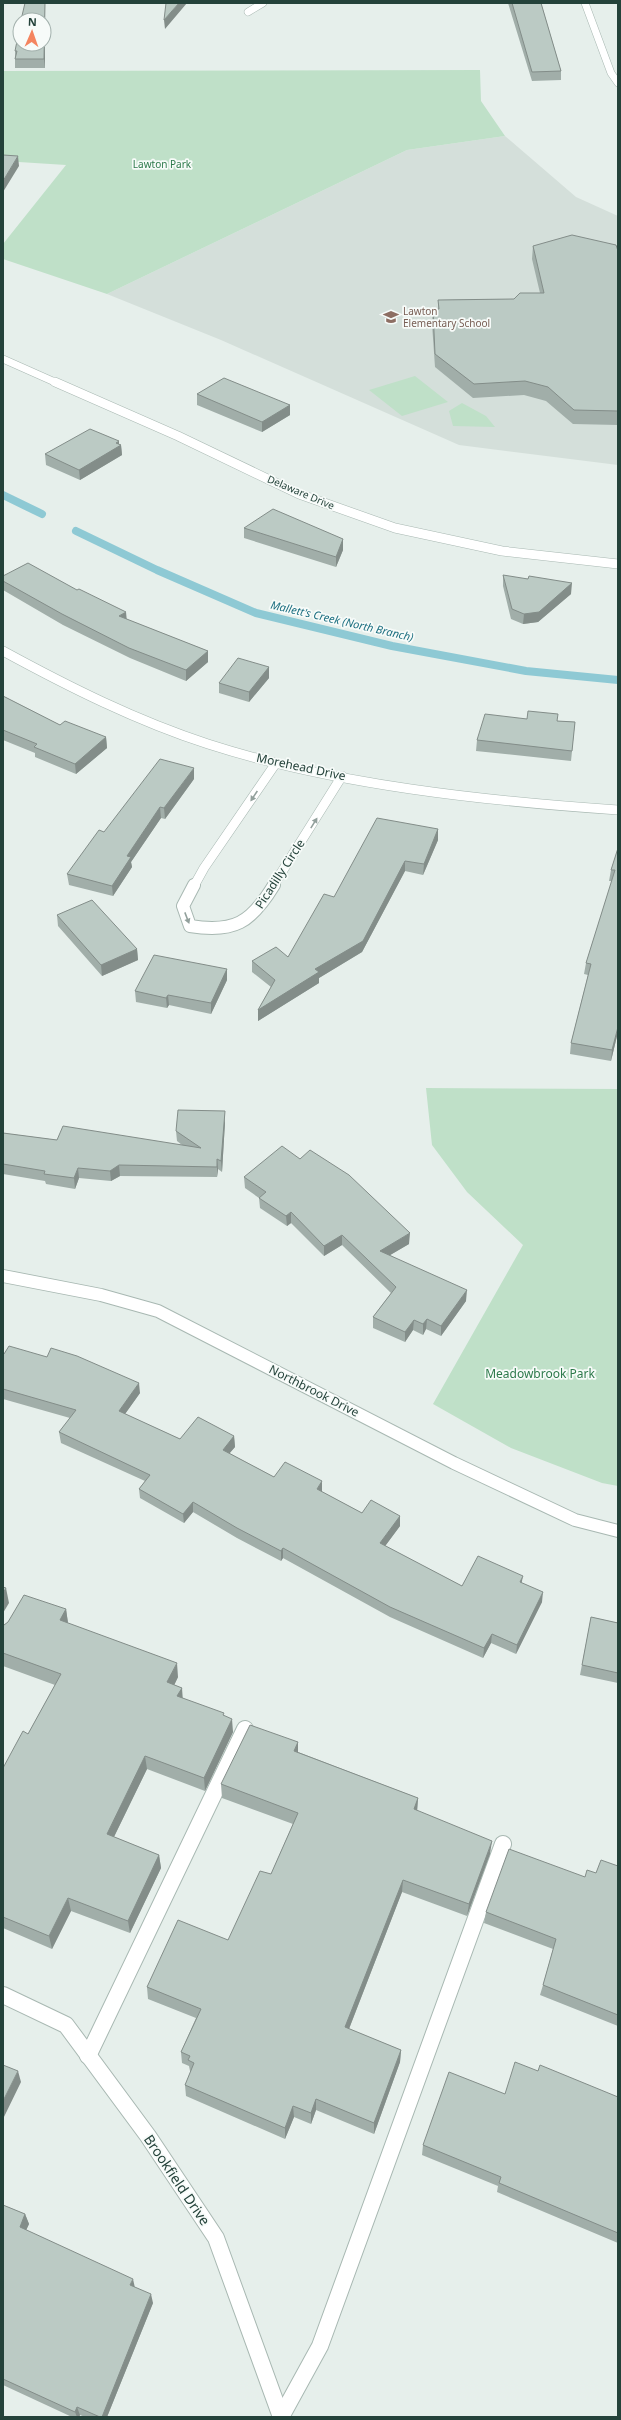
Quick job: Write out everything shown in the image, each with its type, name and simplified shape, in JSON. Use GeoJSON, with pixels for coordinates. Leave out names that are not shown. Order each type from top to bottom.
{"type":"FeatureCollection","features":[{"type":"Feature","properties":{"kind":"street"},"geometry":{"type":"LineString","coordinates":[[248,12],[263,3]]}},
{"type":"Feature","properties":{"kind":"street"},"geometry":{"type":"LineString","coordinates":[[585,3],[611,73],[618,83]]}},
{"type":"Feature","properties":{"kind":"street","name":"Delaware Drive"},"geometry":{"type":"LineString","coordinates":[[3,359],[178,436],[299,494],[395,528],[502,551],[618,564]]}},
{"type":"Feature","properties":{"kind":"street","name":"Morehead Drive"},"geometry":{"type":"LineString","coordinates":[[3,651],[58,681],[119,710],[208,744],[276,763],[456,796],[565,807],[618,810]]}},
{"type":"Feature","properties":{"kind":"street","name":"Picadilly Circle"},"geometry":{"type":"LineString","coordinates":[[276,763],[204,868],[183,906],[190,926],[216,930],[243,924],[261,906],[342,776]]}},
{"type":"Feature","properties":{"kind":"street","name":"Northbrook Drive"},"geometry":{"type":"LineString","coordinates":[[3,1276],[101,1295],[158,1311],[454,1463],[575,1520],[618,1531]]}},
{"type":"Feature","properties":{"kind":"street"},"geometry":{"type":"LineString","coordinates":[[88,2056],[245,1729]]}},
{"type":"Feature","properties":{"kind":"street"},"geometry":{"type":"LineString","coordinates":[[281,2417],[320,2346],[503,1844]]}},
{"type":"Feature","properties":{"kind":"street","name":"Brookfield Drive"},"geometry":{"type":"LineString","coordinates":[[3,1996],[66,2025],[148,2136],[216,2238],[281,2417]]}},
{"type":"Feature","properties":{"kind":"shaded area","name":"Lawton Elementary School"},"geometry":{"type":"Polygon","coordinates":[[[505,136],[576,197],[618,216],[618,465],[459,445],[221,340],[107,294],[407,150],[505,136]]]}},
{"type":"Feature","properties":{"kind":"green space","name":"Lawton Park"},"geometry":{"type":"Polygon","coordinates":[[[480,70],[481,101],[505,136],[407,150],[107,294],[3,259],[3,244],[66,165],[3,161],[3,71],[480,70]]]}},
{"type":"Feature","properties":{"kind":"green space"},"geometry":{"type":"Polygon","coordinates":[[[415,376],[448,402],[402,416],[369,390],[415,376]]]}},
{"type":"Feature","properties":{"kind":"green space"},"geometry":{"type":"Polygon","coordinates":[[[462,403],[486,416],[495,427],[453,426],[449,411],[462,403]]]}},
{"type":"Feature","properties":{"kind":"green space","name":"Meadowbrook Park"},"geometry":{"type":"Polygon","coordinates":[[[426,1088],[618,1089],[618,1486],[602,1483],[511,1448],[433,1404],[523,1245],[467,1192],[432,1145],[426,1088]]]}},
{"type":"Feature","properties":{"kind":"building"},"geometry":{"type":"Polygon","coordinates":[[[25,3],[45,3],[45,12],[23,12],[25,3]]]}},
{"type":"Feature","properties":{"kind":"building"},"geometry":{"type":"Polygon","coordinates":[[[166,3],[179,3],[164,20],[166,3]]]}},
{"type":"Feature","properties":{"kind":"building"},"geometry":{"type":"Polygon","coordinates":[[[512,3],[541,3],[561,71],[532,72],[512,3]]]}},
{"type":"Feature","properties":{"kind":"building"},"geometry":{"type":"Polygon","coordinates":[[[17,52],[44,52],[44,59],[15,59],[17,52]]]}},
{"type":"Feature","properties":{"kind":"building"},"geometry":{"type":"Polygon","coordinates":[[[3,155],[18,156],[3,181],[3,155]]]}},
{"type":"Feature","properties":{"kind":"building"},"geometry":{"type":"Polygon","coordinates":[[[572,235],[616,245],[618,251],[618,411],[574,410],[548,387],[525,381],[474,384],[435,354],[433,310],[439,309],[438,300],[514,299],[520,293],[544,293],[533,246],[572,235]]]}},
{"type":"Feature","properties":{"kind":"building"},"geometry":{"type":"Polygon","coordinates":[[[224,378],[290,405],[262,422],[197,394],[224,378]]]}},
{"type":"Feature","properties":{"kind":"building"},"geometry":{"type":"Polygon","coordinates":[[[90,429],[119,441],[116,443],[121,445],[79,470],[45,454],[90,429]]]}},
{"type":"Feature","properties":{"kind":"building"},"geometry":{"type":"Polygon","coordinates":[[[273,509],[343,539],[336,557],[244,528],[273,509]]]}},
{"type":"Feature","properties":{"kind":"building"},"geometry":{"type":"Polygon","coordinates":[[[28,563],[77,590],[79,589],[126,612],[119,616],[208,651],[186,670],[129,648],[62,614],[3,581],[3,576],[28,563]]]}},
{"type":"Feature","properties":{"kind":"building"},"geometry":{"type":"Polygon","coordinates":[[[503,575],[528,579],[529,576],[572,583],[539,612],[524,614],[512,609],[503,575]]]}},
{"type":"Feature","properties":{"kind":"building"},"geometry":{"type":"Polygon","coordinates":[[[238,658],[269,667],[249,692],[219,683],[238,658]]]}},
{"type":"Feature","properties":{"kind":"building"},"geometry":{"type":"Polygon","coordinates":[[[3,696],[60,725],[65,721],[106,737],[75,764],[34,747],[37,744],[3,730],[3,696]]]}},
{"type":"Feature","properties":{"kind":"building"},"geometry":{"type":"Polygon","coordinates":[[[528,711],[558,714],[557,721],[575,722],[572,751],[477,740],[485,714],[527,719],[528,711]]]}},
{"type":"Feature","properties":{"kind":"building"},"geometry":{"type":"Polygon","coordinates":[[[160,759],[194,768],[164,808],[160,807],[127,856],[131,857],[112,886],[67,874],[99,830],[104,832],[160,759]]]}},
{"type":"Feature","properties":{"kind":"building"},"geometry":{"type":"Polygon","coordinates":[[[377,818],[438,829],[424,864],[405,861],[363,941],[315,969],[319,972],[258,1010],[275,980],[252,961],[276,947],[288,957],[324,894],[334,897],[377,818]]]}},
{"type":"Feature","properties":{"kind":"building"},"geometry":{"type":"Polygon","coordinates":[[[618,848],[618,1027],[612,1050],[571,1043],[591,964],[586,963],[615,870],[611,870],[618,848]]]}},
{"type":"Feature","properties":{"kind":"building"},"geometry":{"type":"Polygon","coordinates":[[[92,900],[137,949],[101,965],[57,915],[92,900]]]}},
{"type":"Feature","properties":{"kind":"building"},"geometry":{"type":"Polygon","coordinates":[[[154,955],[227,969],[211,1003],[168,995],[166,998],[135,991],[154,955]]]}},
{"type":"Feature","properties":{"kind":"building"},"geometry":{"type":"Polygon","coordinates":[[[178,1110],[225,1111],[221,1161],[217,1159],[217,1167],[119,1165],[110,1171],[78,1168],[74,1178],[44,1174],[45,1171],[3,1164],[3,1133],[57,1140],[63,1126],[201,1148],[176,1131],[178,1110]]]}},
{"type":"Feature","properties":{"kind":"building"},"geometry":{"type":"Polygon","coordinates":[[[282,1146],[300,1159],[310,1150],[349,1175],[410,1233],[380,1251],[467,1290],[441,1326],[427,1319],[423,1324],[414,1320],[405,1332],[373,1317],[396,1287],[342,1235],[324,1246],[291,1212],[286,1216],[259,1198],[266,1192],[244,1177],[282,1146]]]}},
{"type":"Feature","properties":{"kind":"building"},"geometry":{"type":"Polygon","coordinates":[[[9,1346],[47,1357],[51,1348],[77,1356],[139,1383],[119,1411],[180,1439],[198,1417],[234,1436],[223,1450],[274,1477],[285,1462],[322,1481],[317,1489],[362,1513],[371,1500],[400,1516],[380,1543],[462,1586],[478,1556],[523,1576],[520,1582],[543,1592],[517,1645],[492,1634],[484,1648],[390,1607],[283,1548],[281,1551],[237,1528],[193,1502],[183,1514],[139,1489],[150,1475],[59,1432],[76,1410],[3,1389],[3,1354],[9,1346]]]}},
{"type":"Feature","properties":{"kind":"building"},"geometry":{"type":"Polygon","coordinates":[[[24,1595],[66,1609],[60,1620],[177,1663],[167,1682],[182,1688],[177,1696],[224,1713],[223,1715],[232,1719],[204,1778],[145,1756],[107,1834],[159,1855],[128,1921],[68,1898],[49,1936],[3,1917],[3,1768],[23,1731],[28,1734],[61,1674],[3,1653],[3,1625],[8,1622],[24,1595]]]}},
{"type":"Feature","properties":{"kind":"building"},"geometry":{"type":"Polygon","coordinates":[[[591,1617],[618,1623],[618,1673],[582,1665],[591,1617]]]}},
{"type":"Feature","properties":{"kind":"building"},"geometry":{"type":"Polygon","coordinates":[[[250,1725],[298,1742],[294,1751],[418,1798],[414,1809],[492,1841],[469,1904],[403,1880],[345,2027],[401,2050],[374,2123],[316,2099],[311,2113],[293,2106],[285,2128],[185,2085],[194,2063],[188,2060],[190,2056],[181,2052],[201,2009],[147,1987],[178,1920],[228,1940],[260,1871],[271,1874],[298,1813],[221,1784],[250,1725]]]}},
{"type":"Feature","properties":{"kind":"building"},"geometry":{"type":"Polygon","coordinates":[[[509,1849],[585,1877],[587,1870],[596,1873],[601,1860],[618,1866],[618,2015],[543,1985],[556,1939],[486,1912],[509,1849]]]}},
{"type":"Feature","properties":{"kind":"building"},"geometry":{"type":"Polygon","coordinates":[[[515,2062],[538,2071],[540,2065],[618,2097],[618,2233],[499,2183],[501,2177],[423,2145],[449,2072],[505,2094],[515,2062]]]}},
{"type":"Feature","properties":{"kind":"building"},"geometry":{"type":"Polygon","coordinates":[[[3,2065],[18,2071],[3,2101],[3,2065]]]}},
{"type":"Feature","properties":{"kind":"building"},"geometry":{"type":"Polygon","coordinates":[[[3,2205],[25,2214],[20,2227],[133,2279],[130,2285],[151,2294],[102,2417],[77,2407],[75,2412],[3,2379],[3,2205]]]}},
{"type":"Feature","properties":{"kind":"waterway","name":"Mallett's Creek (North Branch)"},"geometry":{"type":"LineString","coordinates":[[3,495],[42,514]]}},
{"type":"Feature","properties":{"kind":"waterway","name":"Mallett's Creek (North Branch)"},"geometry":{"type":"LineString","coordinates":[[76,531],[157,570],[256,613],[392,646],[526,671],[618,680]]}},
{"type":"Feature","properties":{"kind":"place","name":"Lawton Elementary School"},"geometry":{"type":"Point","coordinates":[391,317]}}]}
